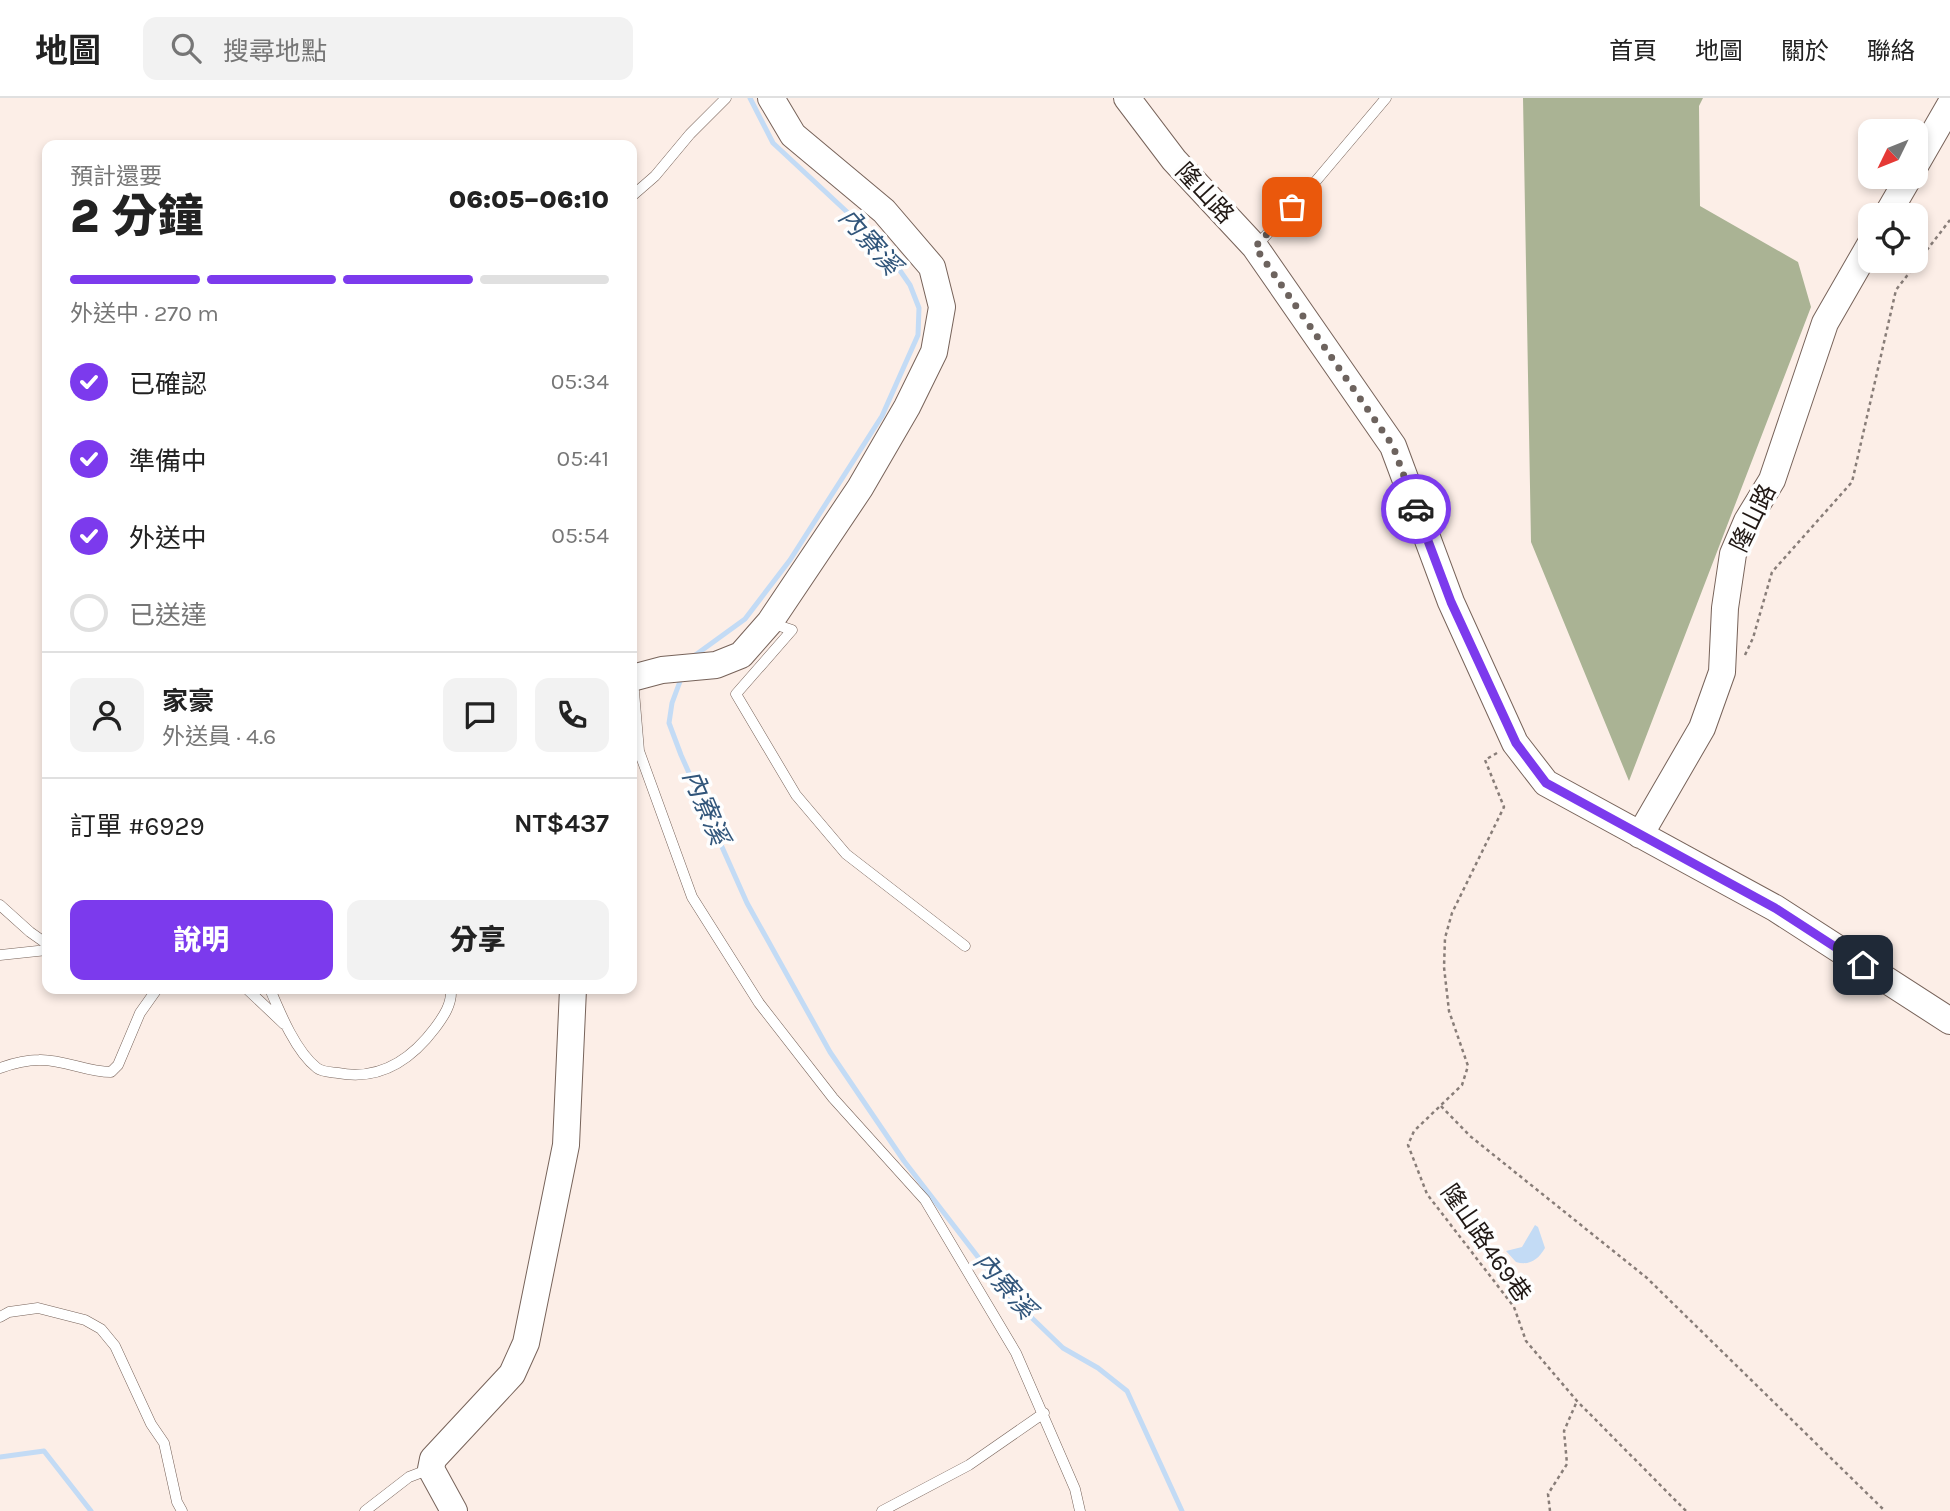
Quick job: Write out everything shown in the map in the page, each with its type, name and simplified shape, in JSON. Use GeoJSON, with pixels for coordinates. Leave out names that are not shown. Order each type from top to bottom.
{"type":"FeatureCollection","features":[{"type":"Feature","properties":{"kind":"street"},"geometry":{"type":"LineString","coordinates":[[637,677],[662,670],[716,665],[741,655],[769,622],[860,488],[907,407],[934,352],[942,306],[932,267],[884,211],[793,135],[771,98]]}},
{"type":"Feature","properties":{"kind":"street","name":"隆山路"},"geometry":{"type":"LineString","coordinates":[[1126,98],[1174,160],[1255,247],[1393,446],[1451,602],[1516,743],[1546,783],[1775,908],[1950,1021]]}},
{"type":"Feature","properties":{"kind":"street"},"geometry":{"type":"LineString","coordinates":[[1928,143],[1950,105]]}},
{"type":"Feature","properties":{"kind":"street","name":"隆山路"},"geometry":{"type":"LineString","coordinates":[[1640,835],[1702,728],[1722,672],[1732,554],[1746,521],[1772,480],[1825,323],[1858,266]]}},
{"type":"Feature","properties":{"kind":"street"},"geometry":{"type":"LineString","coordinates":[[453,1511],[432,1464],[512,1374],[526,1343],[566,1145],[573,994]]}},
{"type":"Feature","properties":{"kind":"lane"},"geometry":{"type":"LineString","coordinates":[[637,192],[655,176],[690,134],[726,98]]}},
{"type":"Feature","properties":{"kind":"lane"},"geometry":{"type":"LineString","coordinates":[[1255,247],[1310,188],[1386,98]]}},
{"type":"Feature","properties":{"kind":"lane"},"geometry":{"type":"LineString","coordinates":[[769,622],[792,630],[736,694],[796,795],[846,854],[965,946]]}},
{"type":"Feature","properties":{"kind":"lane"},"geometry":{"type":"LineString","coordinates":[[637,730],[639,751],[692,897],[759,1003],[833,1098],[925,1200],[1016,1353],[1075,1489],[1080,1511]]}},
{"type":"Feature","properties":{"kind":"lane"},"geometry":{"type":"LineString","coordinates":[[0,905],[42,940]]}},
{"type":"Feature","properties":{"kind":"lane"},"geometry":{"type":"LineString","coordinates":[[0,955],[42,951]]}},
{"type":"Feature","properties":{"kind":"lane"},"geometry":{"type":"LineString","coordinates":[[0,1068],[39,1059],[93,1072],[111,1072],[118,1065],[140,1013],[154,994]]}},
{"type":"Feature","properties":{"kind":"lane"},"geometry":{"type":"LineString","coordinates":[[252,994],[289,1029]]}},
{"type":"Feature","properties":{"kind":"lane"},"geometry":{"type":"LineString","coordinates":[[272,994],[305,1055],[319,1070],[345,1075],[373,1073],[395,1066],[420,1048],[439,1023],[452,1000],[451,994]]}},
{"type":"Feature","properties":{"kind":"lane"},"geometry":{"type":"LineString","coordinates":[[0,1317],[9,1312],[38,1308],[85,1320],[101,1329],[115,1346],[150,1424],[164,1443],[177,1502],[182,1511]]}},
{"type":"Feature","properties":{"kind":"lane"},"geometry":{"type":"LineString","coordinates":[[882,1511],[969,1465],[1044,1413]]}},
{"type":"Feature","properties":{"kind":"lane"},"geometry":{"type":"LineString","coordinates":[[365,1511],[409,1477],[432,1464]]}},
{"type":"Feature","properties":{"kind":"path"},"geometry":{"type":"LineString","coordinates":[[1742,660],[1754,638],[1772,572],[1852,482],[1896,290],[1950,220]]}},
{"type":"Feature","properties":{"kind":"path","name":"隆山路469巷"},"geometry":{"type":"LineString","coordinates":[[1516,743],[1485,760],[1504,807],[1452,913],[1445,938],[1444,967],[1449,1011],[1468,1066],[1462,1085],[1414,1131],[1408,1145],[1427,1194],[1514,1307],[1526,1341],[1577,1401],[1686,1511]]}},
{"type":"Feature","properties":{"kind":"path"},"geometry":{"type":"LineString","coordinates":[[1441,1106],[1470,1136],[1647,1278],[1885,1511]]}},
{"type":"Feature","properties":{"kind":"path"},"geometry":{"type":"LineString","coordinates":[[1550,1511],[1548,1494],[1567,1464],[1564,1432],[1577,1401]]}},
{"type":"Feature","properties":{"kind":"green space"},"geometry":{"type":"Polygon","coordinates":[[[1523,98],[1703,98],[1699,106],[1700,206],[1798,262],[1811,307],[1629,781],[1531,542],[1523,98]]]}},
{"type":"Feature","properties":{"kind":"water"},"geometry":{"type":"Polygon","coordinates":[[[1535,1225],[1545,1248],[1533,1261],[1516,1262],[1506,1251],[1522,1247],[1535,1225]]]}},
{"type":"Feature","properties":{"kind":"waterway","name":"內寮溪"},"geometry":{"type":"LineString","coordinates":[[694,656],[745,619],[790,560],[882,416],[918,335],[919,308],[910,285],[894,262],[875,238],[773,143],[750,98]]}},
{"type":"Feature","properties":{"kind":"waterway","name":"內寮溪"},"geometry":{"type":"LineString","coordinates":[[682,676],[672,703],[669,723],[681,755],[747,903],[830,1052],[904,1161],[1005,1292],[1063,1348],[1098,1368],[1127,1391],[1182,1511]]}},
{"type":"Feature","properties":{"kind":"waterway"},"geometry":{"type":"LineString","coordinates":[[0,1457],[44,1451],[91,1511]]}},
{"type":"Feature","properties":{"kind":"way so far"},"geometry":{"type":"LineString","coordinates":[[1292,207],[1255,247],[1393,446],[1416,509]]}},
{"type":"Feature","properties":{"kind":"route"},"geometry":{"type":"LineString","coordinates":[[1416,509],[1451,602],[1516,743],[1546,783],[1775,908],[1863,965]]}}]}
